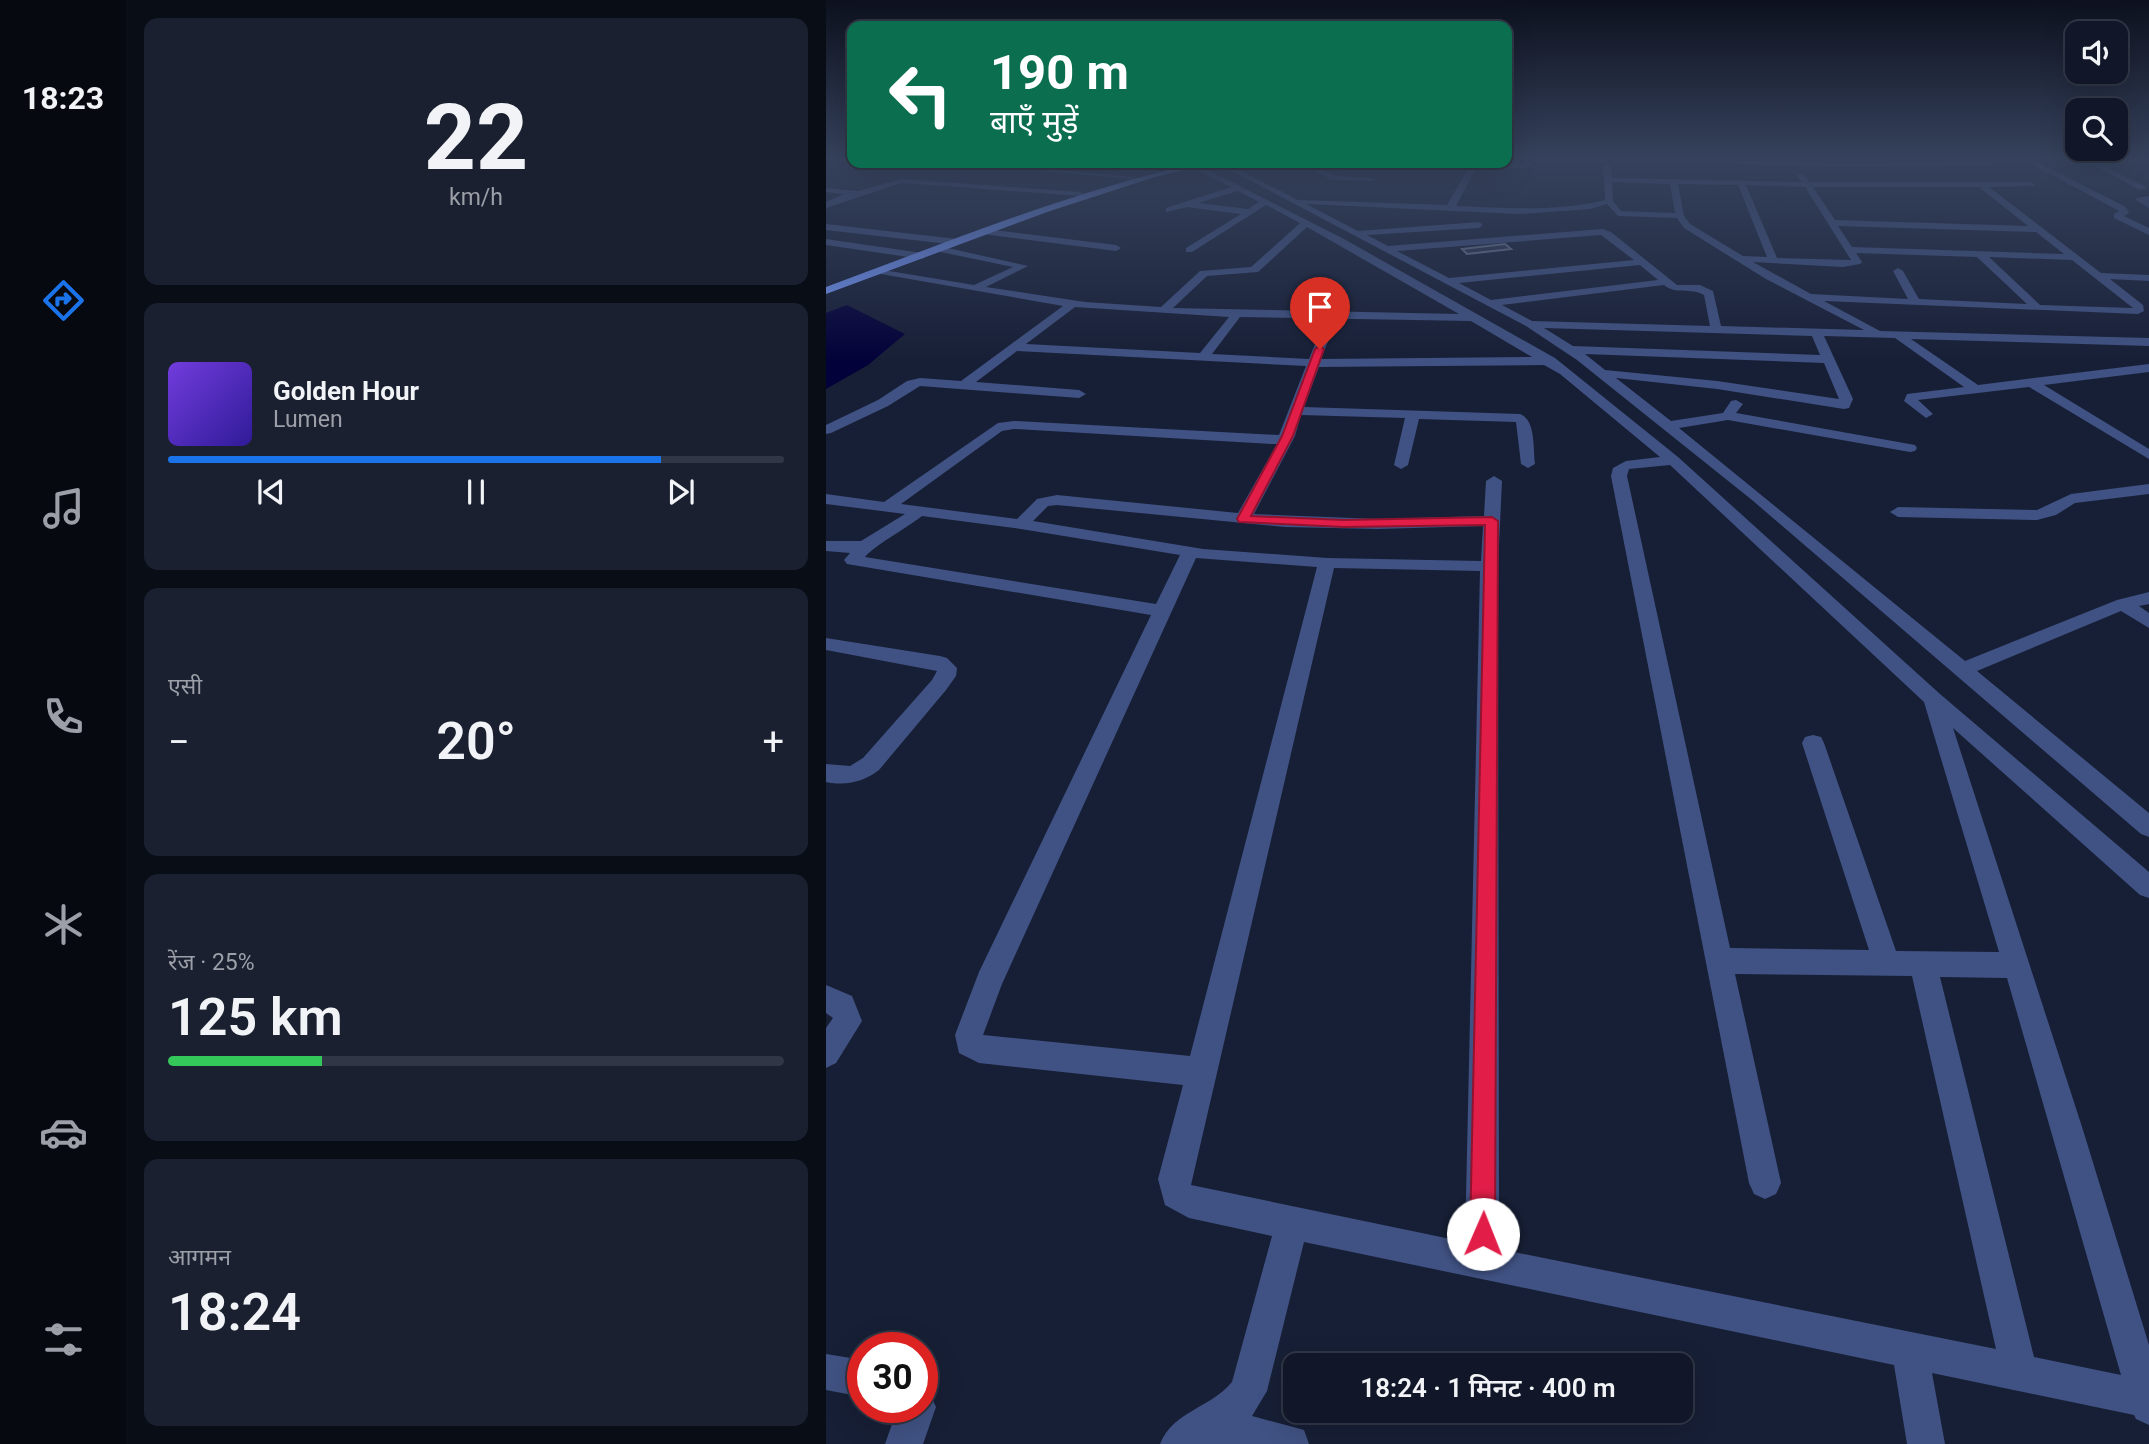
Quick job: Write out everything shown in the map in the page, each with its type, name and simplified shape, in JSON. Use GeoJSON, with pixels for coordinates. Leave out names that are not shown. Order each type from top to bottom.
{"type":"FeatureCollection","features":[{"type":"Feature","properties":{"kind":"highway"},"geometry":{"type":"LineString","coordinates":[[826,291],[998,227]]}},
{"type":"Feature","properties":{"kind":"street"},"geometry":{"type":"LineString","coordinates":[[829,227],[959,242]]}},
{"type":"Feature","properties":{"kind":"street"},"geometry":{"type":"LineString","coordinates":[[1189,250],[1225,227]]}},
{"type":"Feature","properties":{"kind":"street"},"geometry":{"type":"LineString","coordinates":[[1164,310],[1204,273],[1254,270],[1301,227]]}},
{"type":"Feature","properties":{"kind":"street"},"geometry":{"type":"LineString","coordinates":[[1317,227],[1376,250],[1452,291],[1490,303],[1530,324],[1672,460],[1933,699],[2149,887]]}},
{"type":"Feature","properties":{"kind":"street"},"geometry":{"type":"LineString","coordinates":[[1347,227],[1358,233],[1376,250],[1452,291],[1477,318]]}},
{"type":"Feature","properties":{"kind":"street"},"geometry":{"type":"LineString","coordinates":[[1358,233],[1443,227]]}},
{"type":"Feature","properties":{"kind":"street"},"geometry":{"type":"LineString","coordinates":[[1689,227],[1739,259],[1879,334]]}},
{"type":"Feature","properties":{"kind":"street"},"geometry":{"type":"LineString","coordinates":[[1759,227],[1773,260]]}},
{"type":"Feature","properties":{"kind":"street"},"geometry":{"type":"LineString","coordinates":[[1739,259],[1855,263],[1835,227]]}},
{"type":"Feature","properties":{"kind":"street"},"geometry":{"type":"LineString","coordinates":[[1983,227],[2038,229],[2139,307],[2144,314]]}},
{"type":"Feature","properties":{"kind":"street"},"geometry":{"type":"LineString","coordinates":[[986,232],[1116,248]]}},
{"type":"Feature","properties":{"kind":"street"},"geometry":{"type":"LineString","coordinates":[[1376,250],[1516,243],[1602,232],[1677,289],[1696,288],[1709,293],[1716,329]]}},
{"type":"Feature","properties":{"kind":"street"},"geometry":{"type":"LineString","coordinates":[[826,242],[922,256]]}},
{"type":"Feature","properties":{"kind":"street"},"geometry":{"type":"LineString","coordinates":[[939,250],[1023,266],[976,288]]}},
{"type":"Feature","properties":{"kind":"street"},"geometry":{"type":"LineString","coordinates":[[1849,250],[2074,257]]}},
{"type":"Feature","properties":{"kind":"street"},"geometry":{"type":"LineString","coordinates":[[1980,254],[2036,308]]}},
{"type":"Feature","properties":{"kind":"street"},"geometry":{"type":"LineString","coordinates":[[1452,291],[1538,268],[1642,262]]}},
{"type":"Feature","properties":{"kind":"street"},"geometry":{"type":"LineString","coordinates":[[881,271],[1073,303],[1238,313],[1477,318],[1567,357],[1601,373],[1668,426],[2149,827]]}},
{"type":"Feature","properties":{"kind":"street"},"geometry":{"type":"LineString","coordinates":[[1898,271],[1916,302]]}},
{"type":"Feature","properties":{"kind":"street"},"geometry":{"type":"LineString","coordinates":[[2099,276],[2149,278]]}},
{"type":"Feature","properties":{"kind":"street"},"geometry":{"type":"LineString","coordinates":[[1490,303],[1666,282]]}},
{"type":"Feature","properties":{"kind":"street"},"geometry":{"type":"LineString","coordinates":[[1808,297],[2144,314]]}},
{"type":"Feature","properties":{"kind":"street"},"geometry":{"type":"LineString","coordinates":[[964,385],[1073,303]]}},
{"type":"Feature","properties":{"kind":"street"},"geometry":{"type":"LineString","coordinates":[[1203,357],[1238,313]]}},
{"type":"Feature","properties":{"kind":"street"},"geometry":{"type":"LineString","coordinates":[[1530,324],[2149,342]]}},
{"type":"Feature","properties":{"kind":"street"},"geometry":{"type":"LineString","coordinates":[[1601,373],[1744,389],[1844,405],[1846,399],[1816,332]]}},
{"type":"Feature","properties":{"kind":"street"},"geometry":{"type":"LineString","coordinates":[[1243,519],[1288,436],[1325,334]]}},
{"type":"Feature","properties":{"kind":"street"},"geometry":{"type":"LineString","coordinates":[[1897,334],[1974,388]]}},
{"type":"Feature","properties":{"kind":"street"},"geometry":{"type":"LineString","coordinates":[[1014,347],[1314,363],[1567,357],[1828,359]]}},
{"type":"Feature","properties":{"kind":"street"},"geometry":{"type":"LineString","coordinates":[[1926,414],[1914,407],[1912,397],[2029,381],[2149,369]]}},
{"type":"Feature","properties":{"kind":"street"},"geometry":{"type":"LineString","coordinates":[[2029,381],[2149,455]]}},
{"type":"Feature","properties":{"kind":"street"},"geometry":{"type":"LineString","coordinates":[[826,430],[883,403],[912,384],[928,382],[1079,394]]}},
{"type":"Feature","properties":{"kind":"street"},"geometry":{"type":"LineString","coordinates":[[1728,415],[1733,411],[1744,389]]}},
{"type":"Feature","properties":{"kind":"street"},"geometry":{"type":"LineString","coordinates":[[1297,411],[1520,418],[1523,422],[1528,464]]}},
{"type":"Feature","properties":{"kind":"street"},"geometry":{"type":"LineString","coordinates":[[1401,465],[1413,414]]}},
{"type":"Feature","properties":{"kind":"street"},"geometry":{"type":"LineString","coordinates":[[1668,426],[1728,415],[1910,448]]}},
{"type":"Feature","properties":{"kind":"street"},"geometry":{"type":"LineString","coordinates":[[887,507],[998,427],[1014,425],[1272,440],[1288,436]]}},
{"type":"Feature","properties":{"kind":"street"},"geometry":{"type":"LineString","coordinates":[[2123,439],[2149,435]]}},
{"type":"Feature","properties":{"kind":"street"},"geometry":{"type":"LineString","coordinates":[[1672,460],[1626,465],[1620,468],[1619,477],[1765,1183]]}},
{"type":"Feature","properties":{"kind":"street"},"geometry":{"type":"LineString","coordinates":[[1482,1262],[1489,566],[1494,481]]}},
{"type":"Feature","properties":{"kind":"street"},"geometry":{"type":"LineString","coordinates":[[1898,512],[2037,515],[2050,512],[2071,499],[2149,489]]}},
{"type":"Feature","properties":{"kind":"street"},"geometry":{"type":"LineString","coordinates":[[826,499],[1021,524],[1190,552],[1327,563],[1489,566]]}},
{"type":"Feature","properties":{"kind":"street"},"geometry":{"type":"LineString","coordinates":[[1021,524],[1043,502],[1057,500],[1243,519],[1344,524],[1492,521]]}},
{"type":"Feature","properties":{"kind":"street"},"geometry":{"type":"LineString","coordinates":[[919,511],[864,547],[853,560],[1163,611]]}},
{"type":"Feature","properties":{"kind":"street"},"geometry":{"type":"LineString","coordinates":[[826,547],[845,550],[864,547]]}},
{"type":"Feature","properties":{"kind":"street"},"geometry":{"type":"LineString","coordinates":[[1190,552],[989,981],[972,1023],[969,1043],[979,1049],[1200,1072]]}},
{"type":"Feature","properties":{"kind":"street"},"geometry":{"type":"LineString","coordinates":[[1327,563],[1174,1180],[1176,1194],[1189,1202],[2148,1401],[2017,965],[1933,699]]}},
{"type":"Feature","properties":{"kind":"street"},"geometry":{"type":"LineString","coordinates":[[1962,670],[2123,604],[2149,598]]}},
{"type":"Feature","properties":{"kind":"street"},"geometry":{"type":"LineString","coordinates":[[2123,604],[2149,622]]}},
{"type":"Feature","properties":{"kind":"street"},"geometry":{"type":"LineString","coordinates":[[826,644],[940,663],[947,668],[939,685],[871,764],[861,772],[847,776],[826,774]]}},
{"type":"Feature","properties":{"kind":"street"},"geometry":{"type":"LineString","coordinates":[[1813,743],[1887,964]]}},
{"type":"Feature","properties":{"kind":"street"},"geometry":{"type":"LineString","coordinates":[[1719,961],[2017,965]]}},
{"type":"Feature","properties":{"kind":"street"},"geometry":{"type":"LineString","coordinates":[[1923,964],[2020,1373]]}},
{"type":"Feature","properties":{"kind":"street"},"geometry":{"type":"LineString","coordinates":[[826,999],[839,1002],[847,1009],[848,1021],[826,1053]]}},
{"type":"Feature","properties":{"kind":"street"},"geometry":{"type":"LineString","coordinates":[[1193,1434],[1228,1414],[1240,1404],[1248,1391],[1292,1223]]}},
{"type":"Feature","properties":{"kind":"street"},"geometry":{"type":"LineString","coordinates":[[1910,1350],[1926,1444]]}},
{"type":"Feature","properties":{"kind":"street"},"geometry":{"type":"LineString","coordinates":[[826,1372],[847,1375]]}},
{"type":"Feature","properties":{"kind":"street"},"geometry":{"type":"LineString","coordinates":[[904,1444],[911,1423]]}},
{"type":"Feature","properties":{"kind":"street"},"geometry":{"type":"LineString","coordinates":[[1193,1434],[1290,1444]]}},
{"type":"Feature","properties":{"kind":"shaded area"},"geometry":{"type":"Polygon","coordinates":[[[847,305],[905,334],[868,365],[826,389],[826,313],[847,305]]]}},
{"type":"Feature","properties":{"kind":"building"},"geometry":{"type":"Polygon","coordinates":[[[1505,244],[1511,249],[1467,254],[1462,249],[1505,244]]]}},
{"type":"Feature","properties":{"kind":"route"},"geometry":{"type":"LineString","coordinates":[[1320,349],[1288,436],[1243,519],[1344,524],[1492,521],[1489,566],[1483,1234]]}}]}
